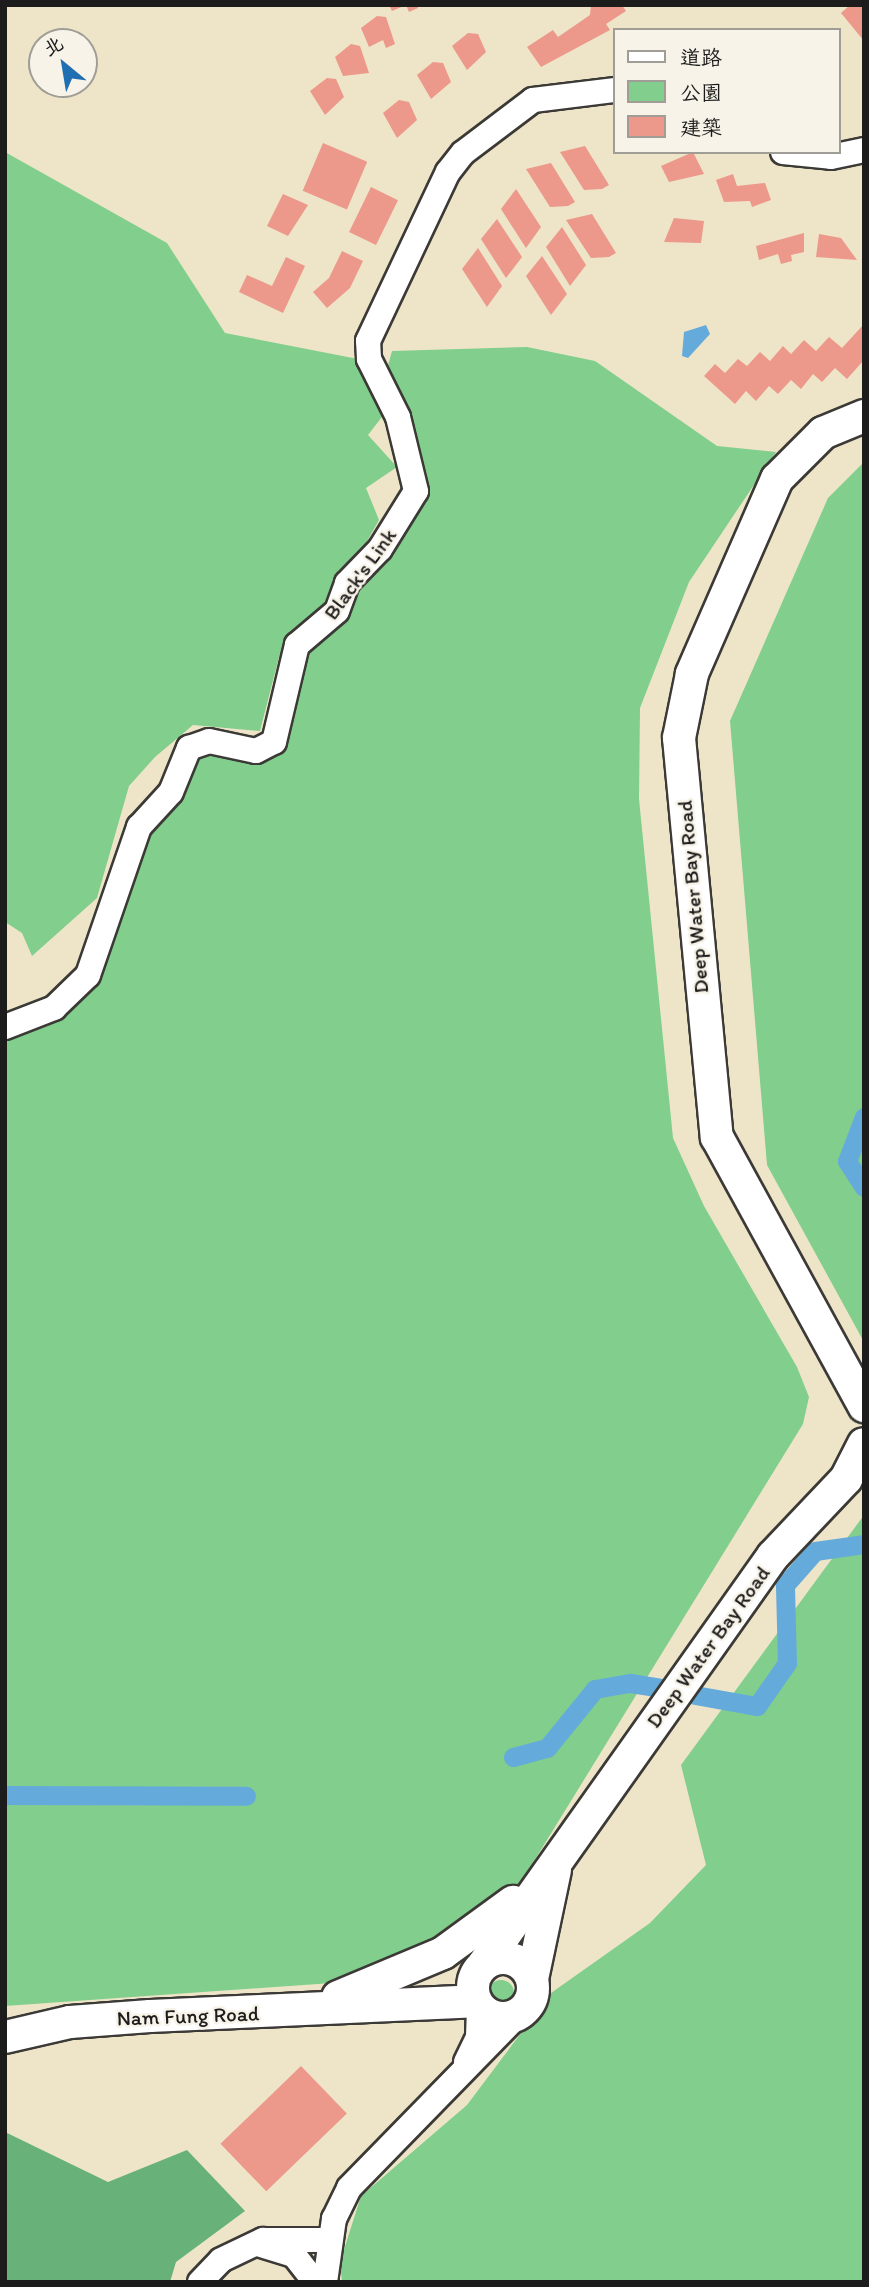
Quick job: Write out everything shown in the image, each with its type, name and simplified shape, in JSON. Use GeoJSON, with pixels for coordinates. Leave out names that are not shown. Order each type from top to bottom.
{"type":"FeatureCollection","features":[{"type":"Feature","properties":{"kind":"main road","name":"Deep Water Bay Road"},"geometry":{"type":"LineString","coordinates":[[864,416],[823,433],[777,479],[692,674],[679,738],[717,1137],[864,1406]]}},
{"type":"Feature","properties":{"kind":"main road","name":"Deep Water Bay Road"},"geometry":{"type":"LineString","coordinates":[[479,1986],[558,1858],[773,1556],[846,1479],[864,1444]]}},
{"type":"Feature","properties":{"kind":"main road","name":"Deep Water Bay Road"},"geometry":{"type":"LineString","coordinates":[[532,1979],[558,1858]]}},
{"type":"Feature","properties":{"kind":"main road"},"geometry":{"type":"LineString","coordinates":[[283,2012],[355,1992],[443,1953],[482,1928],[558,1858]]}},
{"type":"Feature","properties":{"kind":"main road"},"geometry":{"type":"LineString","coordinates":[[512,1959],[532,1979],[531,1997],[522,2011],[499,2018],[479,1986],[512,1959]]}},
{"type":"Feature","properties":{"kind":"main road","name":"Nam Fung Road"},"geometry":{"type":"LineString","coordinates":[[5,2037],[70,2022],[372,2006],[479,1986]]}},
{"type":"Feature","properties":{"kind":"street","name":"Black's Link"},"geometry":{"type":"LineString","coordinates":[[5,1027],[54,1008],[88,975],[139,827],[171,792],[189,748],[209,741],[256,751],[274,742],[298,645],[337,611],[347,583],[408,507],[415,477],[398,417],[368,349],[437,193],[463,153],[533,100],[614,90]]}},
{"type":"Feature","properties":{"kind":"street"},"geometry":{"type":"LineString","coordinates":[[799,154],[831,158],[864,150]]}},
{"type":"Feature","properties":{"kind":"street","name":"Deep Water Bay Road"},"geometry":{"type":"LineString","coordinates":[[452,2087],[478,2037],[479,1986]]}},
{"type":"Feature","properties":{"kind":"street","name":"Deep Water Bay Road"},"geometry":{"type":"LineString","coordinates":[[325,2282],[329,2240],[341,2203],[360,2174],[452,2087],[522,2011]]}},
{"type":"Feature","properties":{"kind":"street"},"geometry":{"type":"LineString","coordinates":[[200,2282],[248,2245],[278,2237],[329,2240]]}},
{"type":"Feature","properties":{"kind":"street"},"geometry":{"type":"LineString","coordinates":[[248,2245],[294,2255],[315,2282]]}},
{"type":"Feature","properties":{"kind":"green space"},"geometry":{"type":"Polygon","coordinates":[[[5,152],[167,243],[225,333],[358,359],[385,413],[368,435],[397,467],[366,488],[379,520],[335,598],[279,657],[260,731],[193,725],[155,757],[129,786],[97,898],[32,956],[22,933],[5,922],[5,152]]]}},
{"type":"Feature","properties":{"kind":"green space"},"geometry":{"type":"Polygon","coordinates":[[[527,347],[595,361],[717,446],[776,452],[689,582],[640,708],[639,799],[673,1138],[704,1206],[797,1367],[809,1397],[803,1424],[518,1887],[421,1954],[346,1982],[5,2006],[5,1031],[78,995],[142,828],[192,752],[258,754],[294,670],[410,510],[387,369],[392,351],[527,347]]]}},
{"type":"Feature","properties":{"kind":"green space"},"geometry":{"type":"Polygon","coordinates":[[[864,462],[864,1342],[767,1165],[730,721],[828,498],[864,462]]]}},
{"type":"Feature","properties":{"kind":"green space"},"geometry":{"type":"Polygon","coordinates":[[[864,1515],[864,2282],[342,2282],[340,2262],[361,2196],[467,2105],[551,1993],[650,1923],[706,1865],[681,1765],[864,1515]]]}},
{"type":"Feature","properties":{"kind":"green space"},"geometry":{"type":"Polygon","coordinates":[[[501,1980],[510,1984],[514,1993],[510,2002],[501,2006],[492,2002],[488,1993],[492,1984],[501,1980]]]}},
{"type":"Feature","properties":{"kind":"green space"},"geometry":{"type":"Polygon","coordinates":[[[5,2132],[108,2182],[187,2150],[245,2211],[176,2262],[170,2282],[5,2282],[5,2132]]]}},
{"type":"Feature","properties":{"kind":"water"},"geometry":{"type":"Polygon","coordinates":[[[706,325],[710,334],[688,358],[682,356],[684,332],[706,325]]]}},
{"type":"Feature","properties":{"kind":"building"},"geometry":{"type":"Polygon","coordinates":[[[389,5],[406,5],[392,11],[389,5]]]}},
{"type":"Feature","properties":{"kind":"building"},"geometry":{"type":"Polygon","coordinates":[[[406,5],[417,5],[418,8],[409,12],[406,5]]]}},
{"type":"Feature","properties":{"kind":"building"},"geometry":{"type":"Polygon","coordinates":[[[591,5],[622,5],[626,11],[606,24],[610,30],[541,67],[527,47],[553,30],[558,37],[590,15],[591,5]]]}},
{"type":"Feature","properties":{"kind":"building"},"geometry":{"type":"Polygon","coordinates":[[[850,5],[864,5],[864,41],[841,13],[850,5]]]}},
{"type":"Feature","properties":{"kind":"building"},"geometry":{"type":"Polygon","coordinates":[[[377,16],[386,17],[395,44],[386,48],[383,40],[369,47],[361,28],[377,16]]]}},
{"type":"Feature","properties":{"kind":"building"},"geometry":{"type":"Polygon","coordinates":[[[468,33],[478,34],[486,52],[467,70],[452,46],[468,33]]]}},
{"type":"Feature","properties":{"kind":"building"},"geometry":{"type":"Polygon","coordinates":[[[351,44],[360,46],[369,73],[343,76],[335,57],[351,44]]]}},
{"type":"Feature","properties":{"kind":"building"},"geometry":{"type":"Polygon","coordinates":[[[433,62],[443,63],[451,82],[431,99],[417,75],[433,62]]]}},
{"type":"Feature","properties":{"kind":"building"},"geometry":{"type":"Polygon","coordinates":[[[327,78],[336,79],[344,97],[325,115],[310,91],[327,78]]]}},
{"type":"Feature","properties":{"kind":"building"},"geometry":{"type":"Polygon","coordinates":[[[399,100],[409,102],[417,120],[397,138],[383,113],[399,100]]]}},
{"type":"Feature","properties":{"kind":"building"},"geometry":{"type":"Polygon","coordinates":[[[323,143],[367,162],[347,210],[303,191],[323,143]]]}},
{"type":"Feature","properties":{"kind":"building"},"geometry":{"type":"Polygon","coordinates":[[[585,146],[609,185],[602,189],[584,190],[560,152],[585,146]]]}},
{"type":"Feature","properties":{"kind":"building"},"geometry":{"type":"Polygon","coordinates":[[[694,154],[704,174],[669,182],[661,166],[694,154]]]}},
{"type":"Feature","properties":{"kind":"building"},"geometry":{"type":"Polygon","coordinates":[[[551,163],[575,202],[568,206],[550,207],[526,169],[551,163]]]}},
{"type":"Feature","properties":{"kind":"building"},"geometry":{"type":"Polygon","coordinates":[[[733,174],[737,186],[765,183],[771,200],[752,207],[750,201],[724,202],[716,180],[733,174]]]}},
{"type":"Feature","properties":{"kind":"building"},"geometry":{"type":"Polygon","coordinates":[[[371,187],[398,200],[376,245],[349,232],[371,187]]]}},
{"type":"Feature","properties":{"kind":"building"},"geometry":{"type":"Polygon","coordinates":[[[516,189],[541,227],[526,248],[501,209],[516,189]]]}},
{"type":"Feature","properties":{"kind":"building"},"geometry":{"type":"Polygon","coordinates":[[[283,194],[308,205],[288,236],[267,226],[283,194]]]}},
{"type":"Feature","properties":{"kind":"building"},"geometry":{"type":"Polygon","coordinates":[[[592,214],[616,253],[609,257],[591,258],[566,220],[592,214]]]}},
{"type":"Feature","properties":{"kind":"building"},"geometry":{"type":"Polygon","coordinates":[[[674,218],[704,221],[701,243],[664,242],[674,218]]]}},
{"type":"Feature","properties":{"kind":"building"},"geometry":{"type":"Polygon","coordinates":[[[497,219],[522,257],[506,278],[481,239],[497,219]]]}},
{"type":"Feature","properties":{"kind":"building"},"geometry":{"type":"Polygon","coordinates":[[[562,227],[586,265],[570,286],[546,247],[562,227]]]}},
{"type":"Feature","properties":{"kind":"building"},"geometry":{"type":"Polygon","coordinates":[[[804,233],[804,252],[791,255],[792,261],[781,264],[778,254],[759,260],[756,246],[804,233]]]}},
{"type":"Feature","properties":{"kind":"building"},"geometry":{"type":"Polygon","coordinates":[[[819,234],[841,238],[857,260],[816,257],[819,234]]]}},
{"type":"Feature","properties":{"kind":"building"},"geometry":{"type":"Polygon","coordinates":[[[478,248],[502,286],[487,307],[462,269],[478,248]]]}},
{"type":"Feature","properties":{"kind":"building"},"geometry":{"type":"Polygon","coordinates":[[[342,251],[363,261],[350,288],[327,308],[313,292],[329,278],[342,251]]]}},
{"type":"Feature","properties":{"kind":"building"},"geometry":{"type":"Polygon","coordinates":[[[542,256],[567,294],[551,315],[526,276],[542,256]]]}},
{"type":"Feature","properties":{"kind":"building"},"geometry":{"type":"Polygon","coordinates":[[[286,257],[305,266],[283,313],[239,292],[247,275],[272,286],[286,257]]]}},
{"type":"Feature","properties":{"kind":"building"},"geometry":{"type":"Polygon","coordinates":[[[864,324],[864,360],[847,379],[835,368],[822,382],[813,374],[801,389],[791,380],[778,394],[769,386],[756,401],[746,391],[735,404],[704,376],[715,364],[725,373],[738,359],[747,366],[760,352],[770,361],[783,346],[791,354],[804,340],[816,351],[829,337],[842,348],[864,324]]]}},
{"type":"Feature","properties":{"kind":"building"},"geometry":{"type":"Polygon","coordinates":[[[301,2066],[347,2113],[266,2191],[220,2144],[301,2066]]]}},
{"type":"Feature","properties":{"kind":"waterway"},"geometry":{"type":"LineString","coordinates":[[864,1117],[847,1161],[864,1187]]}},
{"type":"Feature","properties":{"kind":"waterway"},"geometry":{"type":"LineString","coordinates":[[695,1695],[757,1706],[787,1663],[785,1585],[815,1551],[864,1544]]}},
{"type":"Feature","properties":{"kind":"waterway"},"geometry":{"type":"LineString","coordinates":[[513,1757],[547,1748],[595,1689],[630,1683],[660,1688]]}},
{"type":"Feature","properties":{"kind":"waterway"},"geometry":{"type":"LineString","coordinates":[[5,1795],[246,1796]]}}]}
